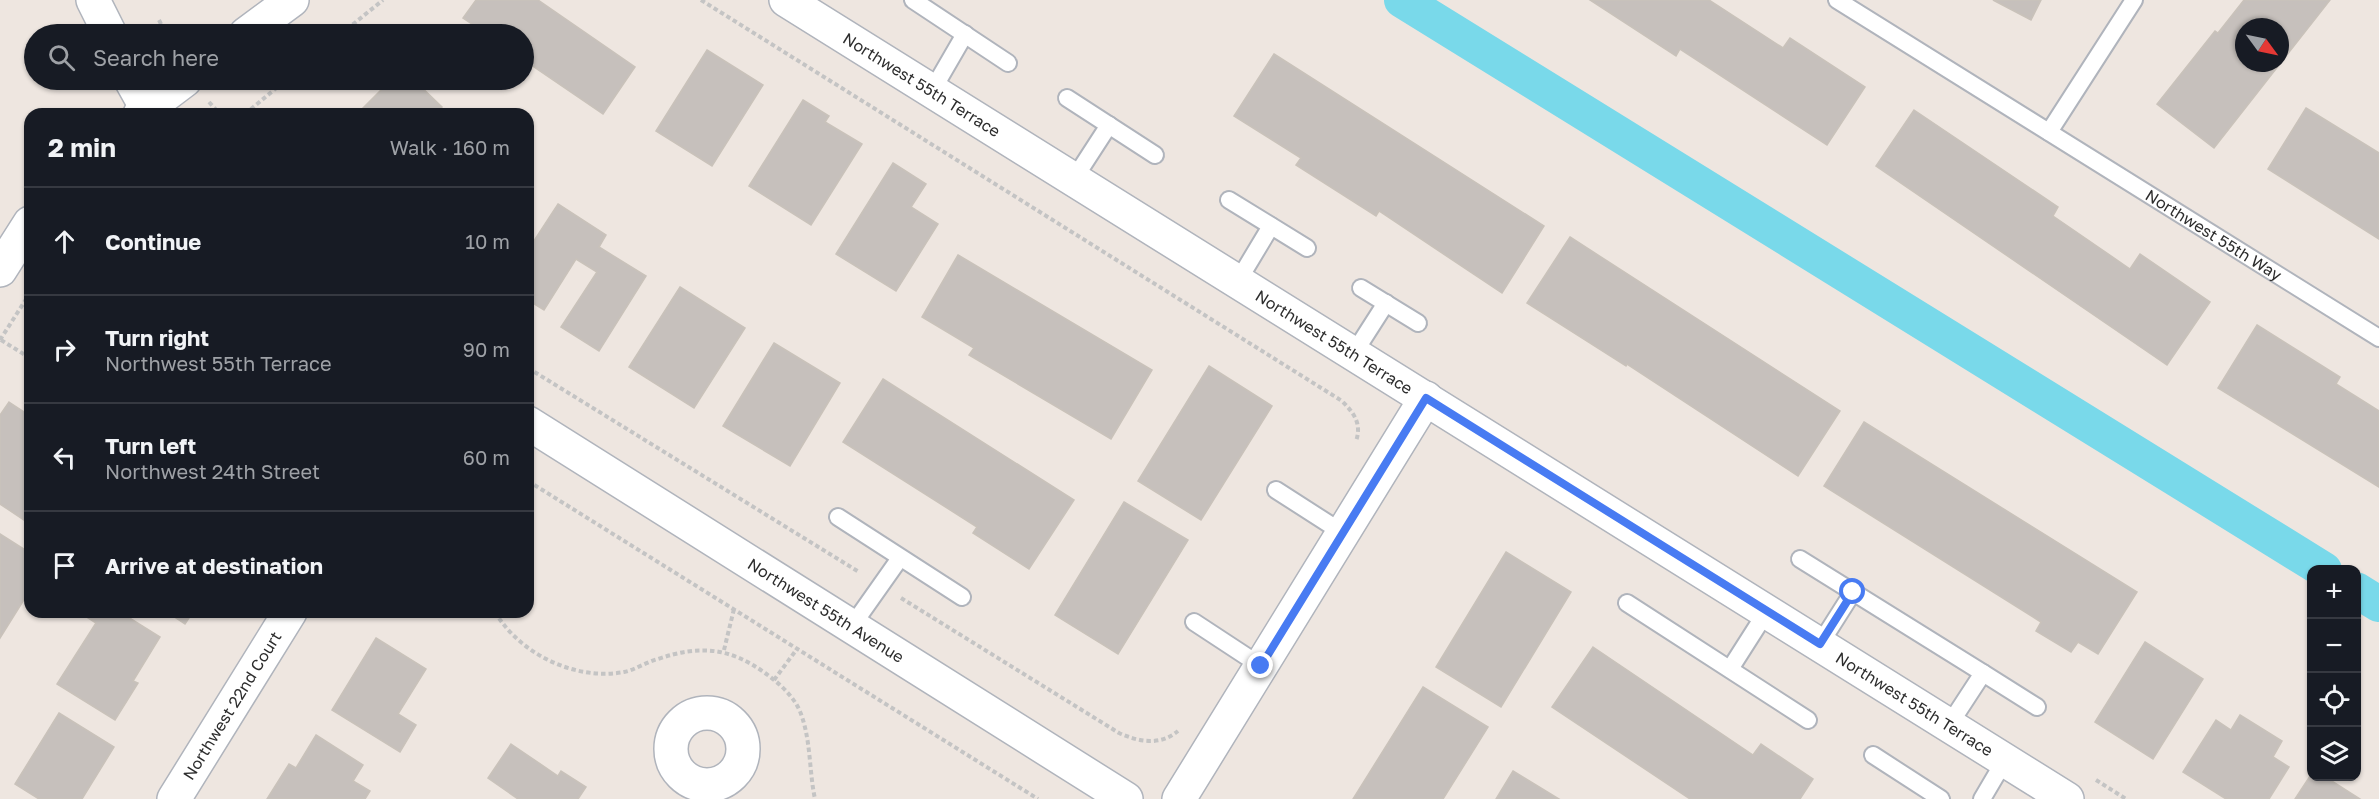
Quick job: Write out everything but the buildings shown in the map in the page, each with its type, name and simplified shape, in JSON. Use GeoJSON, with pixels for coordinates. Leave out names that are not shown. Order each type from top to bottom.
{"type":"FeatureCollection","features":[{"type":"Feature","properties":{"kind":"street"},"geometry":{"type":"LineString","coordinates":[[93,0],[105,24]]}},
{"type":"Feature","properties":{"kind":"street"},"geometry":{"type":"LineString","coordinates":[[260,24],[292,0]]}},
{"type":"Feature","properties":{"kind":"street","name":"Northwest 55th Terrace"},"geometry":{"type":"LineString","coordinates":[[786,0],[2067,799]]}},
{"type":"Feature","properties":{"kind":"street"},"geometry":{"type":"LineString","coordinates":[[135,90],[143,108]]}},
{"type":"Feature","properties":{"kind":"street"},"geometry":{"type":"LineString","coordinates":[[150,108],[172,90]]}},
{"type":"Feature","properties":{"kind":"street"},"geometry":{"type":"LineString","coordinates":[[0,270],[24,232]]}},
{"type":"Feature","properties":{"kind":"street"},"geometry":{"type":"LineString","coordinates":[[1179,799],[1426,398]]}},
{"type":"Feature","properties":{"kind":"street","name":"Northwest 55th Avenue"},"geometry":{"type":"LineString","coordinates":[[534,427],[1126,799]]}},
{"type":"Feature","properties":{"kind":"street","name":"Northwest 22nd Court"},"geometry":{"type":"LineString","coordinates":[[174,799],[286,618]]}},
{"type":"Feature","properties":{"kind":"lane"},"geometry":{"type":"LineString","coordinates":[[913,0],[1008,63]]}},
{"type":"Feature","properties":{"kind":"lane","name":"Northwest 55th Way"},"geometry":{"type":"LineString","coordinates":[[1837,0],[2379,338]]}},
{"type":"Feature","properties":{"kind":"lane"},"geometry":{"type":"LineString","coordinates":[[2049,132],[2134,0]]}},
{"type":"Feature","properties":{"kind":"lane"},"geometry":{"type":"LineString","coordinates":[[932,90],[965,34]]}},
{"type":"Feature","properties":{"kind":"lane"},"geometry":{"type":"LineString","coordinates":[[1067,98],[1155,155]]}},
{"type":"Feature","properties":{"kind":"lane"},"geometry":{"type":"LineString","coordinates":[[1074,179],[1109,125]]}},
{"type":"Feature","properties":{"kind":"lane"},"geometry":{"type":"LineString","coordinates":[[1229,200],[1307,249]]}},
{"type":"Feature","properties":{"kind":"lane"},"geometry":{"type":"LineString","coordinates":[[1238,281],[1271,226]]}},
{"type":"Feature","properties":{"kind":"lane"},"geometry":{"type":"LineString","coordinates":[[1361,288],[1419,323]]}},
{"type":"Feature","properties":{"kind":"lane"},"geometry":{"type":"LineString","coordinates":[[1354,353],[1386,303]]}},
{"type":"Feature","properties":{"kind":"lane"},"geometry":{"type":"LineString","coordinates":[[1276,490],[1343,533]]}},
{"type":"Feature","properties":{"kind":"lane"},"geometry":{"type":"LineString","coordinates":[[838,518],[962,597]]}},
{"type":"Feature","properties":{"kind":"lane"},"geometry":{"type":"LineString","coordinates":[[852,626],[900,558]]}},
{"type":"Feature","properties":{"kind":"lane"},"geometry":{"type":"LineString","coordinates":[[1800,559],[2037,707]]}},
{"type":"Feature","properties":{"kind":"lane"},"geometry":{"type":"LineString","coordinates":[[1820,644],[1853,592]]}},
{"type":"Feature","properties":{"kind":"lane"},"geometry":{"type":"LineString","coordinates":[[1627,603],[1808,720]]}},
{"type":"Feature","properties":{"kind":"lane"},"geometry":{"type":"LineString","coordinates":[[1730,669],[1767,611]]}},
{"type":"Feature","properties":{"kind":"lane"},"geometry":{"type":"LineString","coordinates":[[1194,622],[1261,666]]}},
{"type":"Feature","properties":{"kind":"lane"},"geometry":{"type":"LineString","coordinates":[[1949,725],[1983,673]]}},
{"type":"Feature","properties":{"kind":"lane"},"geometry":{"type":"LineString","coordinates":[[1873,755],[1941,799]]}},
{"type":"Feature","properties":{"kind":"lane"},"geometry":{"type":"LineString","coordinates":[[1982,799],[2005,760]]}},
{"type":"Feature","properties":{"kind":"path"},"geometry":{"type":"LineString","coordinates":[[353,24],[383,0]]}},
{"type":"Feature","properties":{"kind":"path"},"geometry":{"type":"LineString","coordinates":[[701,0],[1342,401],[1354,412],[1359,424],[1355,444]]}},
{"type":"Feature","properties":{"kind":"path"},"geometry":{"type":"LineString","coordinates":[[159,20],[161,24]]}},
{"type":"Feature","properties":{"kind":"path"},"geometry":{"type":"LineString","coordinates":[[251,108],[274,90]]}},
{"type":"Feature","properties":{"kind":"path"},"geometry":{"type":"LineString","coordinates":[[24,302],[0,340],[24,354]]}},
{"type":"Feature","properties":{"kind":"path"},"geometry":{"type":"LineString","coordinates":[[534,372],[1119,733],[1137,741],[1158,741],[1173,735],[1184,726]]}},
{"type":"Feature","properties":{"kind":"path"},"geometry":{"type":"LineString","coordinates":[[534,485],[1038,799]]}},
{"type":"Feature","properties":{"kind":"path"},"geometry":{"type":"LineString","coordinates":[[724,650],[734,609]]}},
{"type":"Feature","properties":{"kind":"path"},"geometry":{"type":"LineString","coordinates":[[498,618],[502,625],[531,651],[591,675],[625,672],[657,659],[692,650],[724,650],[753,665],[774,680],[800,712],[810,748],[815,799]]}},
{"type":"Feature","properties":{"kind":"path"},"geometry":{"type":"LineString","coordinates":[[774,680],[797,649]]}},
{"type":"Feature","properties":{"kind":"waterway"},"geometry":{"type":"LineString","coordinates":[[1402,0],[2316,565]]}},
{"type":"Feature","properties":{"kind":"waterway"},"geometry":{"type":"LineString","coordinates":[[2361,593],[2379,604]]}},
{"type":"Feature","properties":{"kind":"route"},"geometry":{"type":"LineString","coordinates":[[1261,666],[1426,398],[1820,644],[1853,592]]}}]}
